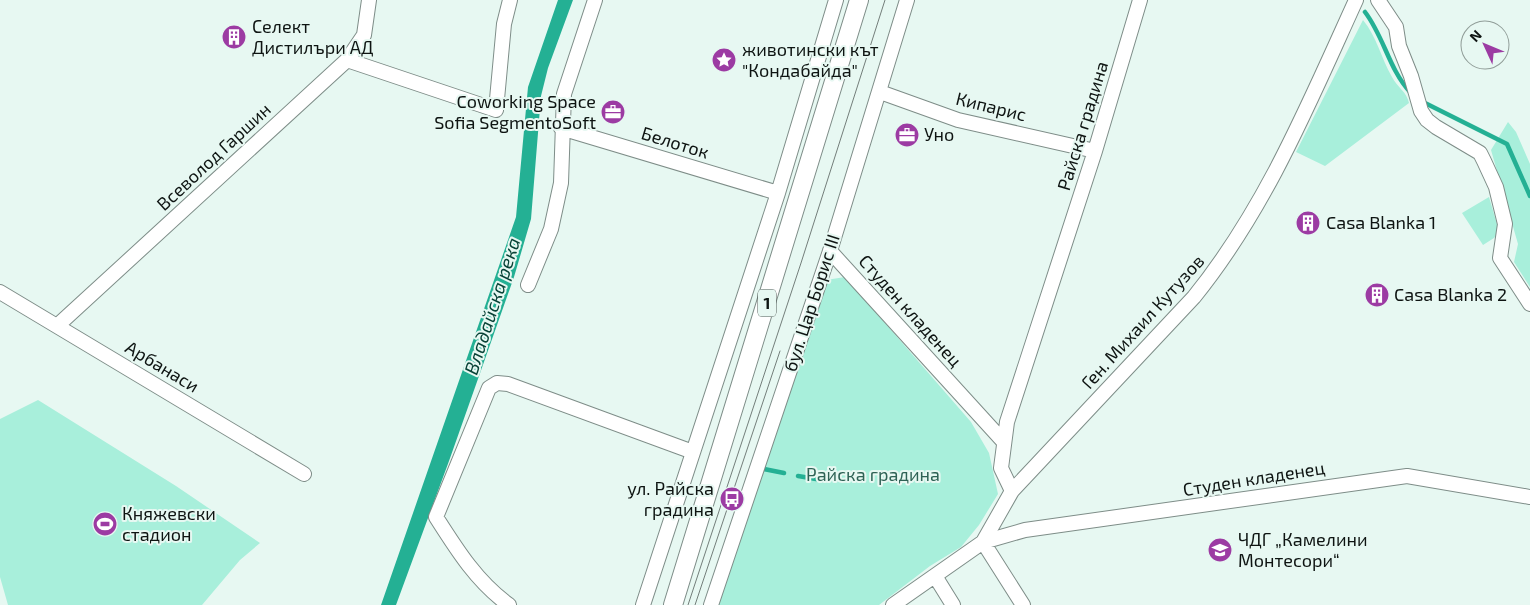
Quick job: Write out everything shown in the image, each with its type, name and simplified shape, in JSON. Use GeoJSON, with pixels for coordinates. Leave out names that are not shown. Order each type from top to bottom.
{"type":"FeatureCollection","features":[{"type":"Feature","properties":{"kind":"main road","name":"1"},"geometry":{"type":"LineString","coordinates":[[673,605],[859,0]]}},
{"type":"Feature","properties":{"kind":"street","name":"Всеволод Гаршин"},"geometry":{"type":"LineString","coordinates":[[58,326],[347,60],[364,35],[369,0]]}},
{"type":"Feature","properties":{"kind":"street"},"geometry":{"type":"LineString","coordinates":[[347,60],[496,110],[504,24],[510,0]]}},
{"type":"Feature","properties":{"kind":"street"},"geometry":{"type":"LineString","coordinates":[[528,285],[551,229],[561,183],[561,128],[564,94],[595,0]]}},
{"type":"Feature","properties":{"kind":"street"},"geometry":{"type":"LineString","coordinates":[[642,605],[778,193],[836,0]]}},
{"type":"Feature","properties":{"kind":"street","name":"бул. Цар Борис III"},"geometry":{"type":"LineString","coordinates":[[711,605],[830,251],[907,0]]}},
{"type":"Feature","properties":{"kind":"street","name":"Райска градина"},"geometry":{"type":"LineString","coordinates":[[1012,491],[1001,468],[1003,441],[1007,422],[1095,152],[1140,0]]}},
{"type":"Feature","properties":{"kind":"street","name":"Ген. Михаил Кутузов"},"geometry":{"type":"LineString","coordinates":[[983,542],[1012,491],[1194,297],[1219,267],[1286,154],[1356,0]]}},
{"type":"Feature","properties":{"kind":"street"},"geometry":{"type":"LineString","coordinates":[[1378,0],[1396,27],[1404,64],[1411,76],[1421,111],[1427,120],[1480,153],[1496,187],[1505,224],[1500,258],[1530,304]]}},
{"type":"Feature","properties":{"kind":"street","name":"Кипарис"},"geometry":{"type":"LineString","coordinates":[[880,92],[958,120],[1095,152]]}},
{"type":"Feature","properties":{"kind":"street","name":"Белоток"},"geometry":{"type":"LineString","coordinates":[[561,128],[778,193]]}},
{"type":"Feature","properties":{"kind":"street","name":"Студен кладенец"},"geometry":{"type":"LineString","coordinates":[[830,251],[1003,441]]}},
{"type":"Feature","properties":{"kind":"street","name":"Арбанаси"},"geometry":{"type":"LineString","coordinates":[[0,292],[304,474]]}},
{"type":"Feature","properties":{"kind":"street"},"geometry":{"type":"LineString","coordinates":[[509,605],[492,592],[467,564],[436,517],[489,388],[497,383],[508,384],[694,452]]}},
{"type":"Feature","properties":{"kind":"street","name":"Студен кладенец"},"geometry":{"type":"LineString","coordinates":[[983,542],[1025,530],[1407,476],[1530,497]]}},
{"type":"Feature","properties":{"kind":"street"},"geometry":{"type":"LineString","coordinates":[[894,605],[983,542],[1023,605]]}},
{"type":"Feature","properties":{"kind":"street"},"geometry":{"type":"LineString","coordinates":[[935,576],[953,605]]}},
{"type":"Feature","properties":{"kind":"green space"},"geometry":{"type":"Polygon","coordinates":[[[1363,20],[1372,33],[1388,70],[1409,103],[1325,166],[1296,152],[1363,20]]]}},
{"type":"Feature","properties":{"kind":"green space"},"geometry":{"type":"Polygon","coordinates":[[[1508,122],[1516,132],[1530,164],[1530,287],[1514,262],[1518,244],[1491,150],[1508,122]]]}},
{"type":"Feature","properties":{"kind":"green space"},"geometry":{"type":"Polygon","coordinates":[[[1489,197],[1499,231],[1494,238],[1483,245],[1462,213],[1489,197]]]}},
{"type":"Feature","properties":{"kind":"green space","name":"Райска градина"},"geometry":{"type":"Polygon","coordinates":[[[845,277],[971,422],[989,453],[998,494],[979,525],[961,547],[930,566],[879,605],[717,605],[826,280],[845,277]]]}},
{"type":"Feature","properties":{"kind":"green space","name":"Княжевски стадион"},"geometry":{"type":"Polygon","coordinates":[[[38,400],[176,486],[260,543],[240,560],[202,605],[8,605],[0,577],[0,419],[38,400]]]}},
{"type":"Feature","properties":{"kind":"water","name":"Владайска река"},"geometry":{"type":"Polygon","coordinates":[[[558,0],[573,0],[548,68],[541,96],[531,219],[514,277],[396,605],[381,605],[516,217],[528,87],[558,0]]]}},
{"type":"Feature","properties":{"kind":"waterway"},"geometry":{"type":"LineString","coordinates":[[1365,12],[1372,22],[1397,73],[1410,92]]}},
{"type":"Feature","properties":{"kind":"waterway"},"geometry":{"type":"LineString","coordinates":[[1425,103],[1507,144],[1530,196]]}},
{"type":"Feature","properties":{"kind":"waterway"},"geometry":{"type":"LineString","coordinates":[[759,468],[784,473]]}},
{"type":"Feature","properties":{"kind":"waterway"},"geometry":{"type":"LineString","coordinates":[[798,476],[822,480]]}},
{"type":"Feature","properties":{"kind":"tram line"},"geometry":{"type":"LineString","coordinates":[[688,605],[801,263],[885,0]]}},
{"type":"Feature","properties":{"kind":"tram line"},"geometry":{"type":"LineString","coordinates":[[695,605],[780,351]]}},
{"type":"Feature","properties":{"kind":"place","name":"Селект Дистилъри АД"},"geometry":{"type":"Point","coordinates":[234,37]}},
{"type":"Feature","properties":{"kind":"place","name":"животински кът \"Кондабайда\""},"geometry":{"type":"Point","coordinates":[724,60]}},
{"type":"Feature","properties":{"kind":"place","name":"Coworking Space Sofia SegmentoSoft"},"geometry":{"type":"Point","coordinates":[613,112]}},
{"type":"Feature","properties":{"kind":"place","name":"Уно"},"geometry":{"type":"Point","coordinates":[907,135]}},
{"type":"Feature","properties":{"kind":"place","name":"Casa Blanka 1"},"geometry":{"type":"Point","coordinates":[1308,223]}},
{"type":"Feature","properties":{"kind":"place","name":"Casa Blanka 2"},"geometry":{"type":"Point","coordinates":[1377,295]}},
{"type":"Feature","properties":{"kind":"place","name":"ул. Райска градина"},"geometry":{"type":"Point","coordinates":[732,499]}},
{"type":"Feature","properties":{"kind":"place","name":"Княжевски стадион"},"geometry":{"type":"Point","coordinates":[105,524]}},
{"type":"Feature","properties":{"kind":"place","name":"ЧДГ „Камелини Монтесори“"},"geometry":{"type":"Point","coordinates":[1220,550]}}]}
